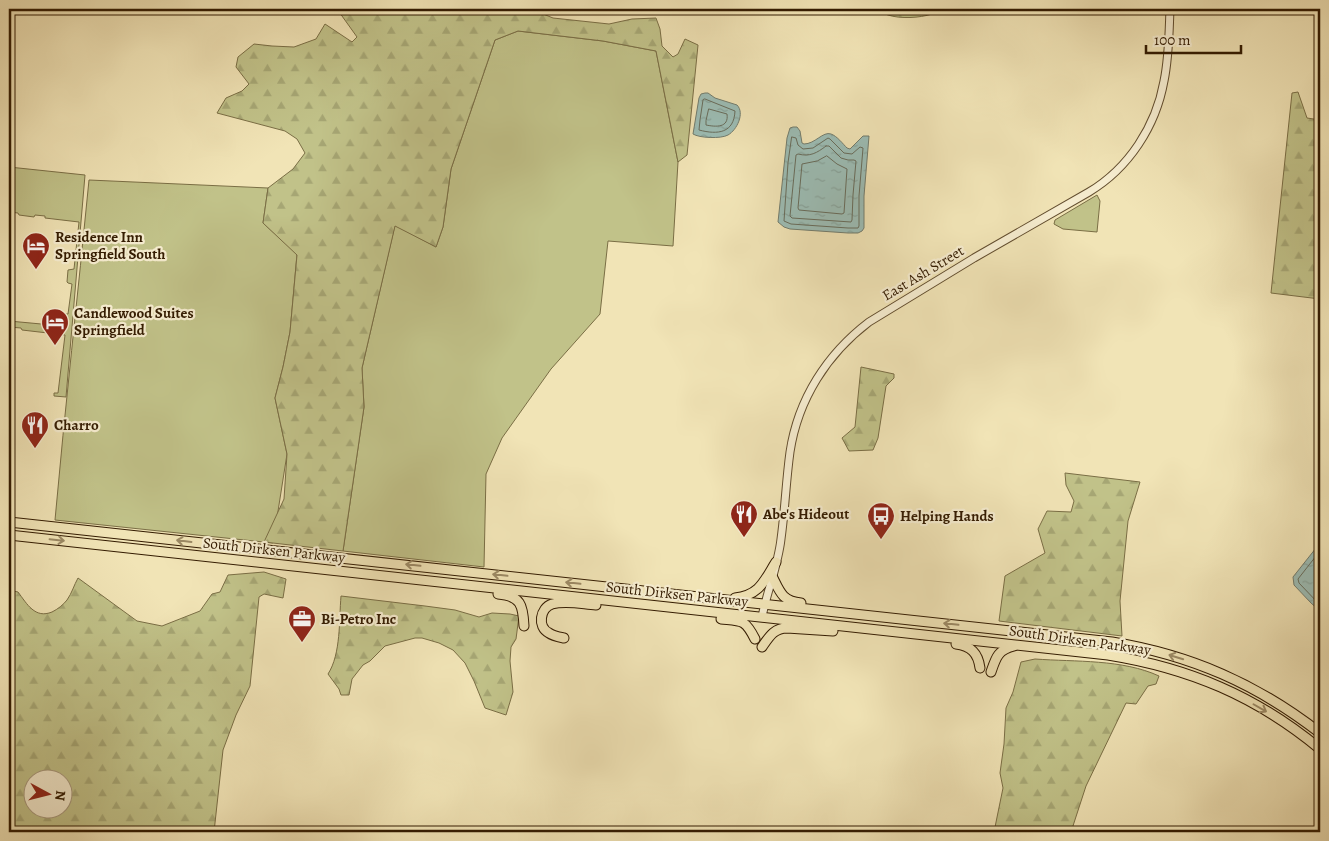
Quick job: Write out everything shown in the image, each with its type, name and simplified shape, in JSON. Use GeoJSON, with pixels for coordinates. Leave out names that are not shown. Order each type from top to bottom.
{"type":"FeatureCollection","features":[{"type":"Feature","properties":{"kind":"main road","name":"South Dirksen Parkway"},"geometry":{"type":"LineString","coordinates":[[9,522],[1137,646],[1175,656],[1234,678],[1281,704],[1320,733]]}},
{"type":"Feature","properties":{"kind":"main road","name":"South Dirksen Parkway"},"geometry":{"type":"LineString","coordinates":[[9,535],[920,634],[1141,660],[1197,677],[1232,692],[1286,723],[1320,750]]}},
{"type":"Feature","properties":{"kind":"main road"},"geometry":{"type":"LineString","coordinates":[[724,600],[742,597],[755,592],[776,562]]}},
{"type":"Feature","properties":{"kind":"main road"},"geometry":{"type":"LineString","coordinates":[[772,576],[780,593],[790,601],[868,610],[910,620]]}},
{"type":"Feature","properties":{"kind":"main road"},"geometry":{"type":"LineString","coordinates":[[407,578],[427,586],[504,594],[513,597],[522,606],[524,626]]}},
{"type":"Feature","properties":{"kind":"main road"},"geometry":{"type":"LineString","coordinates":[[564,638],[548,633],[544,629],[541,623],[542,615],[548,606],[564,602],[603,606],[630,603]]}},
{"type":"Feature","properties":{"kind":"main road"},"geometry":{"type":"LineString","coordinates":[[680,608],[696,616],[742,621],[748,626],[755,639]]}},
{"type":"Feature","properties":{"kind":"main road"},"geometry":{"type":"LineString","coordinates":[[762,647],[774,631],[784,628],[844,632],[871,629]]}},
{"type":"Feature","properties":{"kind":"main road"},"geometry":{"type":"LineString","coordinates":[[920,634],[932,642],[965,645],[974,652],[980,668]]}},
{"type":"Feature","properties":{"kind":"main road"},"geometry":{"type":"LineString","coordinates":[[991,672],[995,660],[1001,651],[1012,646],[1020,646]]}},
{"type":"Feature","properties":{"kind":"street","name":"East Ash Street"},"geometry":{"type":"LineString","coordinates":[[762,617],[781,540],[790,453],[795,427],[804,402],[821,371],[838,349],[879,315],[1090,192],[1118,170],[1139,144],[1156,111],[1166,72],[1170,9]]}},
{"type":"Feature","properties":{"kind":"green space"},"geometry":{"type":"Polygon","coordinates":[[[337,9],[531,9],[553,18],[609,24],[632,19],[656,18],[660,29],[662,46],[673,57],[678,54],[685,39],[698,45],[687,155],[678,162],[656,51],[603,41],[518,31],[495,40],[451,169],[443,227],[436,247],[395,226],[362,368],[364,407],[343,551],[264,542],[284,499],[287,454],[275,398],[290,332],[297,255],[263,223],[268,188],[293,169],[305,153],[297,139],[285,131],[217,113],[226,98],[242,91],[249,84],[236,67],[238,57],[254,44],[294,47],[316,39],[325,24],[352,42],[357,37],[337,9]]]}},
{"type":"Feature","properties":{"kind":"green space"},"geometry":{"type":"Polygon","coordinates":[[[877,9],[933,9],[932,14],[910,18],[885,14],[877,9]]]}},
{"type":"Feature","properties":{"kind":"green space"},"geometry":{"type":"Polygon","coordinates":[[[518,31],[603,41],[656,51],[678,162],[673,246],[608,241],[600,314],[551,369],[502,438],[486,474],[484,567],[343,551],[364,407],[362,368],[395,225],[436,247],[443,227],[451,169],[495,40],[518,31]]]}},
{"type":"Feature","properties":{"kind":"green space"},"geometry":{"type":"Polygon","coordinates":[[[1298,92],[1307,118],[1320,120],[1320,299],[1271,293],[1292,93],[1298,92]]]}},
{"type":"Feature","properties":{"kind":"green space"},"geometry":{"type":"Polygon","coordinates":[[[9,167],[85,175],[66,397],[54,396],[54,393],[58,393],[65,335],[9,327],[9,321],[52,325],[58,322],[64,314],[68,314],[72,284],[67,282],[68,270],[74,269],[79,222],[45,218],[45,216],[19,215],[18,213],[9,212],[9,167]]]}},
{"type":"Feature","properties":{"kind":"green space"},"geometry":{"type":"Polygon","coordinates":[[[89,180],[268,188],[263,223],[297,254],[290,332],[275,398],[287,454],[273,543],[55,520],[89,180]]]}},
{"type":"Feature","properties":{"kind":"green space"},"geometry":{"type":"Polygon","coordinates":[[[1097,195],[1100,201],[1097,232],[1063,229],[1054,224],[1055,220],[1097,195]]]}},
{"type":"Feature","properties":{"kind":"green space"},"geometry":{"type":"Polygon","coordinates":[[[861,367],[894,374],[894,378],[886,386],[878,438],[873,450],[849,451],[842,438],[855,427],[861,367]]]}},
{"type":"Feature","properties":{"kind":"green space"},"geometry":{"type":"Polygon","coordinates":[[[1065,473],[1140,482],[1128,521],[1120,601],[1122,636],[999,621],[1005,576],[1045,553],[1038,529],[1047,511],[1071,512],[1074,501],[1066,485],[1065,473]]]}},
{"type":"Feature","properties":{"kind":"green space"},"geometry":{"type":"Polygon","coordinates":[[[264,572],[286,579],[283,598],[264,594],[259,597],[250,686],[236,715],[223,750],[214,832],[27,832],[9,827],[9,590],[18,592],[36,612],[46,614],[56,610],[65,602],[78,578],[137,621],[162,626],[200,611],[212,594],[220,592],[228,575],[264,572]]]}},
{"type":"Feature","properties":{"kind":"green space"},"geometry":{"type":"Polygon","coordinates":[[[341,596],[455,610],[479,617],[492,613],[519,616],[516,639],[511,647],[510,661],[513,692],[506,715],[485,708],[465,663],[453,650],[422,638],[385,646],[370,661],[363,665],[352,679],[349,695],[341,695],[328,674],[337,647],[341,596]]]}},
{"type":"Feature","properties":{"kind":"green space"},"geometry":{"type":"Polygon","coordinates":[[[1035,659],[1114,664],[1159,676],[1156,684],[1148,686],[1136,704],[1126,703],[1086,786],[1071,832],[994,832],[1003,788],[1000,773],[1006,708],[1013,692],[1021,662],[1035,659]]]}},
{"type":"Feature","properties":{"kind":"water"},"geometry":{"type":"Polygon","coordinates":[[[705,93],[737,105],[739,108],[739,121],[728,135],[710,138],[693,134],[699,98],[701,94],[705,93]]]}},
{"type":"Feature","properties":{"kind":"water"},"geometry":{"type":"Polygon","coordinates":[[[797,127],[800,131],[802,143],[804,144],[831,134],[850,149],[863,136],[869,136],[864,196],[864,228],[862,231],[848,233],[790,229],[778,222],[787,138],[790,128],[797,127]]]}},
{"type":"Feature","properties":{"kind":"water"},"geometry":{"type":"Polygon","coordinates":[[[1320,543],[1320,611],[1294,585],[1293,577],[1320,543]]]}},
{"type":"Feature","properties":{"kind":"place","name":"Residence Inn Springfield South"},"geometry":{"type":"Point","coordinates":[36,270]}},
{"type":"Feature","properties":{"kind":"place","name":"Candlewood Suites Springfield"},"geometry":{"type":"Point","coordinates":[55,346]}},
{"type":"Feature","properties":{"kind":"place","name":"Charro"},"geometry":{"type":"Point","coordinates":[35,449]}},
{"type":"Feature","properties":{"kind":"place","name":"Abe's Hideout"},"geometry":{"type":"Point","coordinates":[744,538]}},
{"type":"Feature","properties":{"kind":"place","name":"Helping Hands"},"geometry":{"type":"Point","coordinates":[881,540]}},
{"type":"Feature","properties":{"kind":"place","name":"Bi-Petro Inc"},"geometry":{"type":"Point","coordinates":[302,643]}}]}
